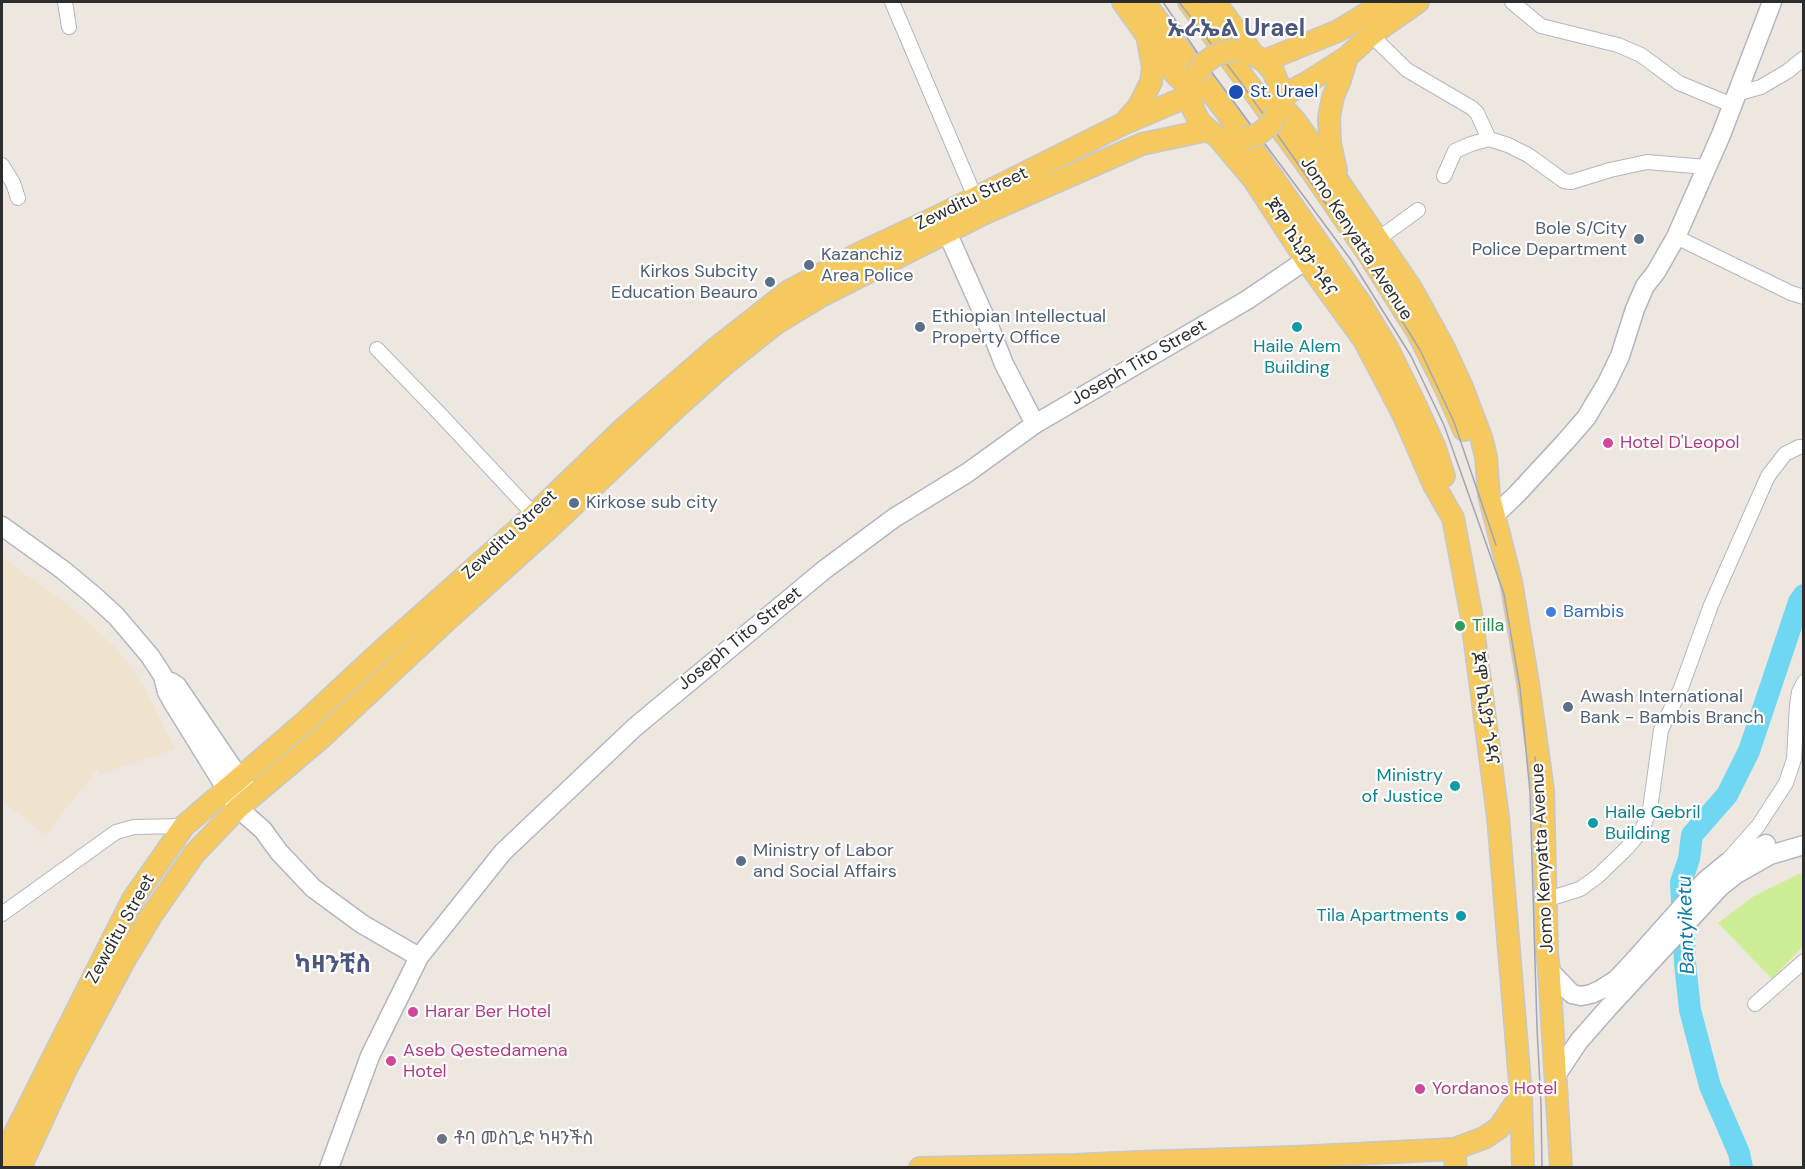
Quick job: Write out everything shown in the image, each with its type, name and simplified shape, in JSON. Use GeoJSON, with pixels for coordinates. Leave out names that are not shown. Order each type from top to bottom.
{"type":"FeatureCollection","features":[{"type":"Feature","properties":{"kind":"main road"},"geometry":{"type":"LineString","coordinates":[[1123,2],[1177,76],[1192,86]]}},
{"type":"Feature","properties":{"kind":"main road"},"geometry":{"type":"LineString","coordinates":[[1144,2],[1236,124],[1359,301],[1388,349],[1435,448],[1454,518]]}},
{"type":"Feature","properties":{"kind":"main road","name":"Jomo Kenyatta Avenue"},"geometry":{"type":"LineString","coordinates":[[1190,2],[1313,173],[1417,331],[1450,398],[1489,495],[1511,581],[1543,790],[1546,953],[1549,970],[1561,1167]]}},
{"type":"Feature","properties":{"kind":"main road"},"geometry":{"type":"LineString","coordinates":[[1215,2],[1252,55],[1273,71],[1278,83],[1279,104],[1270,125],[1257,135],[1231,140],[1213,134],[1199,121],[1193,109],[1192,86],[1203,64],[1227,51],[1252,55],[1338,31],[1386,2]]}},
{"type":"Feature","properties":{"kind":"main road"},"geometry":{"type":"LineString","coordinates":[[1279,104],[1347,57],[1371,35],[1418,2]]}},
{"type":"Feature","properties":{"kind":"main road"},"geometry":{"type":"LineString","coordinates":[[1495,515],[1551,459],[1586,418],[1599,397],[1620,356],[1642,294],[1676,237],[1734,100],[1772,2]]}},
{"type":"Feature","properties":{"kind":"main road"},"geometry":{"type":"LineString","coordinates":[[1123,124],[1139,106],[1151,82],[1153,68],[1148,39]]}},
{"type":"Feature","properties":{"kind":"main road"},"geometry":{"type":"LineString","coordinates":[[1338,181],[1330,143],[1329,117],[1333,97],[1347,57]]}},
{"type":"Feature","properties":{"kind":"main road","name":"Zewditu Street"},"geometry":{"type":"LineString","coordinates":[[2,1159],[133,899],[184,826],[306,721],[378,654],[541,522],[726,363],[775,324],[943,224],[980,206],[1192,86]]}},
{"type":"Feature","properties":{"kind":"main road"},"geometry":{"type":"LineString","coordinates":[[1279,104],[1296,122],[1378,239],[1416,298],[1443,346],[1462,387],[1483,447],[1489,495]]}},
{"type":"Feature","properties":{"kind":"main road","name":"Zewditu Street"},"geometry":{"type":"LineString","coordinates":[[980,206],[1142,144],[1213,134]]}},
{"type":"Feature","properties":{"kind":"main road","name":"ጆሞ ኬኒያታ ጎዳና"},"geometry":{"type":"LineString","coordinates":[[1213,134],[1254,180],[1306,260],[1364,340],[1403,414],[1434,485],[1454,518],[1471,613],[1498,817],[1521,1095],[1523,1167]]}},
{"type":"Feature","properties":{"kind":"main road"},"geometry":{"type":"LineString","coordinates":[[943,224],[1004,364],[1035,424]]}},
{"type":"Feature","properties":{"kind":"main road","name":"Joseph Tito Street"},"geometry":{"type":"LineString","coordinates":[[329,1167],[370,1056],[419,957],[503,852],[635,727],[825,570],[894,519],[967,473],[1035,424],[1247,300],[1306,260]]}},
{"type":"Feature","properties":{"kind":"main road","name":"Zewditu Street"},"geometry":{"type":"LineString","coordinates":[[20,1167],[66,1069],[151,916],[195,854],[245,802],[321,738],[446,621],[541,522]]}},
{"type":"Feature","properties":{"kind":"main road"},"geometry":{"type":"LineString","coordinates":[[2,526],[63,570],[116,616],[150,656],[162,676],[177,686],[232,784],[279,852],[313,888],[362,924],[419,957]]}},
{"type":"Feature","properties":{"kind":"main road"},"geometry":{"type":"LineString","coordinates":[[1555,1077],[1579,1041],[1646,957],[1696,901],[1720,868],[1758,848],[1803,833]]}},
{"type":"Feature","properties":{"kind":"main road"},"geometry":{"type":"LineString","coordinates":[[1696,901],[1770,855],[1803,845]]}},
{"type":"Feature","properties":{"kind":"main road"},"geometry":{"type":"LineString","coordinates":[[1549,970],[1572,994],[1581,996],[1591,994],[1617,979],[1646,957]]}},
{"type":"Feature","properties":{"kind":"main road"},"geometry":{"type":"LineString","coordinates":[[922,1167],[1074,1165],[1138,1161],[1295,1162],[1455,1158],[1499,1128],[1521,1095]]}},
{"type":"Feature","properties":{"kind":"street"},"geometry":{"type":"LineString","coordinates":[[65,2],[69,27]]}},
{"type":"Feature","properties":{"kind":"street"},"geometry":{"type":"LineString","coordinates":[[892,2],[980,206]]}},
{"type":"Feature","properties":{"kind":"street"},"geometry":{"type":"LineString","coordinates":[[1512,2],[1541,26],[1618,45],[1641,55],[1679,83],[1734,100],[1788,71],[1803,59]]}},
{"type":"Feature","properties":{"kind":"street"},"geometry":{"type":"LineString","coordinates":[[1371,35],[1407,70],[1472,108],[1489,139]]}},
{"type":"Feature","properties":{"kind":"street"},"geometry":{"type":"LineString","coordinates":[[1444,176],[1455,151],[1489,139],[1528,155],[1564,182],[1580,180],[1610,170],[1647,162],[1706,167]]}},
{"type":"Feature","properties":{"kind":"street"},"geometry":{"type":"LineString","coordinates":[[2,165],[13,183],[18,198]]}},
{"type":"Feature","properties":{"kind":"street"},"geometry":{"type":"LineString","coordinates":[[1378,239],[1418,210]]}},
{"type":"Feature","properties":{"kind":"street"},"geometry":{"type":"LineString","coordinates":[[1676,237],[1803,297]]}},
{"type":"Feature","properties":{"kind":"street"},"geometry":{"type":"LineString","coordinates":[[377,349],[541,522]]}},
{"type":"Feature","properties":{"kind":"street"},"geometry":{"type":"LineString","coordinates":[[1545,900],[1580,889],[1589,883],[1627,848],[1642,830],[1650,809],[1661,730],[1681,688],[1711,605],[1768,476],[1785,454],[1798,447],[1803,447]]}},
{"type":"Feature","properties":{"kind":"street"},"geometry":{"type":"LineString","coordinates":[[1720,887],[1720,868],[1758,826],[1786,783],[1794,759],[1797,705],[1803,682]]}},
{"type":"Feature","properties":{"kind":"street"},"geometry":{"type":"LineString","coordinates":[[2,914],[116,832],[134,827],[184,826]]}},
{"type":"Feature","properties":{"kind":"street"},"geometry":{"type":"LineString","coordinates":[[1755,1004],[1803,961]]}},
{"type":"Feature","properties":{"kind":"shaded area"},"geometry":{"type":"Polygon","coordinates":[[[2,557],[85,618],[120,652],[145,689],[175,749],[100,774],[97,769],[46,835],[2,801],[2,557]]]}},
{"type":"Feature","properties":{"kind":"green space"},"geometry":{"type":"Polygon","coordinates":[[[1803,872],[1803,946],[1772,979],[1718,923],[1754,896],[1803,872]]]}},
{"type":"Feature","properties":{"kind":"waterway","name":"Bantyiketu"},"geometry":{"type":"LineString","coordinates":[[1742,1168],[1739,1153],[1710,1086],[1690,1010],[1681,882],[1689,859],[1692,835],[1727,795],[1749,751],[1799,602],[1804,595]]}},
{"type":"Feature","properties":{"kind":"tram line"},"geometry":{"type":"LineString","coordinates":[[1163,2],[1199,55],[1351,260],[1411,356],[1444,425],[1504,594],[1520,688],[1530,792],[1542,1168]]}},
{"type":"Feature","properties":{"kind":"tram line"},"geometry":{"type":"LineString","coordinates":[[1179,2],[1242,84],[1361,254],[1420,350],[1454,422],[1496,545]]}},
{"type":"Feature","properties":{"kind":"tram line"},"geometry":{"type":"LineString","coordinates":[[1535,757],[1540,790],[1541,856]]}},
{"type":"Feature","properties":{"kind":"place","name":"St. Urael"},"geometry":{"type":"Point","coordinates":[1236,92]}},
{"type":"Feature","properties":{"kind":"place","name":"Bole S/City Police Department"},"geometry":{"type":"Point","coordinates":[1639,239]}},
{"type":"Feature","properties":{"kind":"place","name":"Kazanchiz Area Police"},"geometry":{"type":"Point","coordinates":[809,265]}},
{"type":"Feature","properties":{"kind":"place","name":"Kirkos Subcity Education Beauro"},"geometry":{"type":"Point","coordinates":[770,282]}},
{"type":"Feature","properties":{"kind":"place","name":"Ethiopian Intellectual Property Office"},"geometry":{"type":"Point","coordinates":[920,327]}},
{"type":"Feature","properties":{"kind":"place","name":"Haile Alem Building"},"geometry":{"type":"Point","coordinates":[1297,327]}},
{"type":"Feature","properties":{"kind":"place","name":"Hotel D'Leopol"},"geometry":{"type":"Point","coordinates":[1608,443]}},
{"type":"Feature","properties":{"kind":"place","name":"Kirkose sub city"},"geometry":{"type":"Point","coordinates":[574,503]}},
{"type":"Feature","properties":{"kind":"place","name":"Bambis"},"geometry":{"type":"Point","coordinates":[1551,612]}},
{"type":"Feature","properties":{"kind":"place","name":"Tilla"},"geometry":{"type":"Point","coordinates":[1460,626]}},
{"type":"Feature","properties":{"kind":"place","name":"Awash International Bank - Bambis Branch"},"geometry":{"type":"Point","coordinates":[1568,707]}},
{"type":"Feature","properties":{"kind":"place","name":"Ministry of Justice"},"geometry":{"type":"Point","coordinates":[1455,786]}},
{"type":"Feature","properties":{"kind":"place","name":"Haile Gebril Building"},"geometry":{"type":"Point","coordinates":[1593,823]}},
{"type":"Feature","properties":{"kind":"place","name":"Ministry of Labor and Social Affairs"},"geometry":{"type":"Point","coordinates":[741,861]}},
{"type":"Feature","properties":{"kind":"place","name":"Tila Apartments"},"geometry":{"type":"Point","coordinates":[1461,916]}},
{"type":"Feature","properties":{"kind":"place","name":"Harar Ber Hotel"},"geometry":{"type":"Point","coordinates":[413,1012]}},
{"type":"Feature","properties":{"kind":"place","name":"Aseb Qestedamena Hotel"},"geometry":{"type":"Point","coordinates":[391,1061]}},
{"type":"Feature","properties":{"kind":"place","name":"Yordanos Hotel"},"geometry":{"type":"Point","coordinates":[1420,1089]}},
{"type":"Feature","properties":{"kind":"place","name":"ቶባ መስጊድ ካዛንችስ"},"geometry":{"type":"Point","coordinates":[442,1139]}},
{"type":"Feature","properties":{"kind":"district","name":"ኡራኤል Urael"},"geometry":{"type":"Point","coordinates":[1236,30]}},
{"type":"Feature","properties":{"kind":"district","name":"ካዛንቺስ"},"geometry":{"type":"Point","coordinates":[333,966]}}]}
